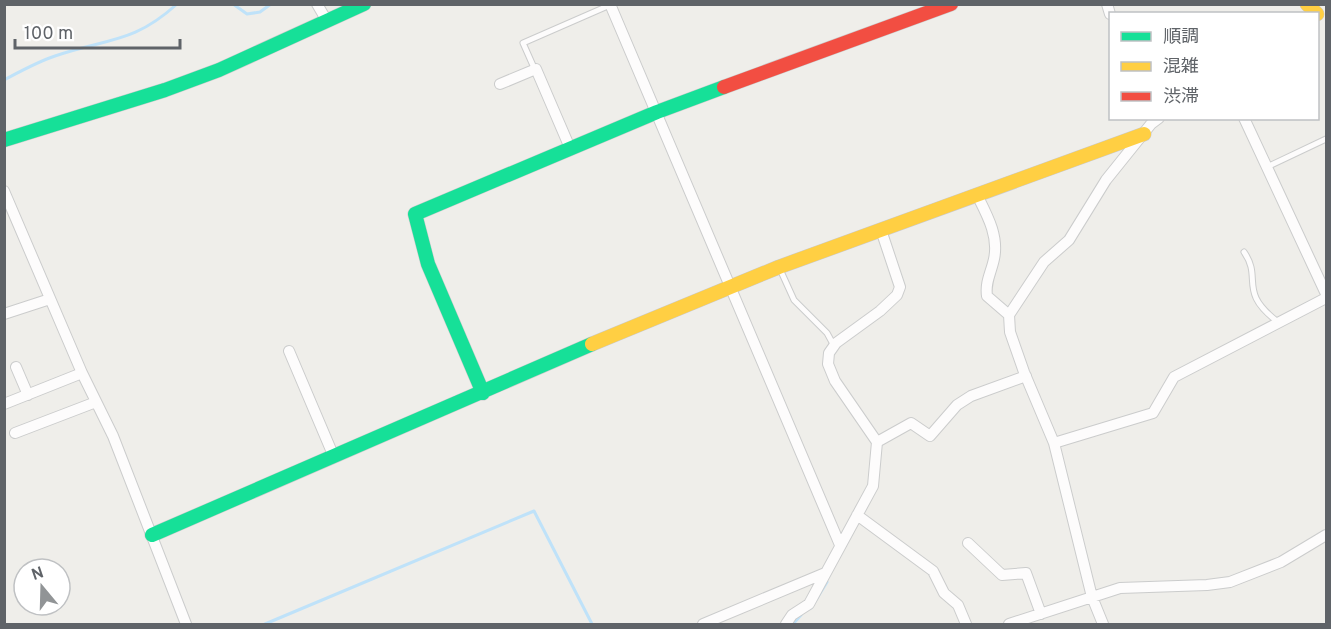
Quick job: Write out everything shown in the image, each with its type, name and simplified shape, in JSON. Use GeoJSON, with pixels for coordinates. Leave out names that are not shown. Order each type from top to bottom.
{"type":"FeatureCollection","features":[{"type":"Feature","properties":{"kind":"street"},"geometry":{"type":"LineString","coordinates":[[316,4],[327,21]]}},
{"type":"Feature","properties":{"kind":"street"},"geometry":{"type":"LineString","coordinates":[[4,140],[176,86],[262,52],[364,4]]}},
{"type":"Feature","properties":{"kind":"street"},"geometry":{"type":"LineString","coordinates":[[483,393],[428,264],[415,214],[657,112],[951,4]]}},
{"type":"Feature","properties":{"kind":"street"},"geometry":{"type":"LineString","coordinates":[[610,5],[840,544]]}},
{"type":"Feature","properties":{"kind":"street"},"geometry":{"type":"LineString","coordinates":[[500,84],[535,70],[570,148]]}},
{"type":"Feature","properties":{"kind":"street"},"geometry":{"type":"LineString","coordinates":[[1054,443],[1153,413],[1174,377],[1326,296],[1293,227],[1269,166],[1245,120]]}},
{"type":"Feature","properties":{"kind":"street"},"geometry":{"type":"LineString","coordinates":[[152,535],[505,384],[513,377],[730,287],[977,195],[1151,124]]}},
{"type":"Feature","properties":{"kind":"street"},"geometry":{"type":"LineString","coordinates":[[1103,624],[1092,597],[1054,443],[1010,332],[1009,315],[1044,262],[1069,240],[1106,180],[1151,124]]}},
{"type":"Feature","properties":{"kind":"street"},"geometry":{"type":"LineString","coordinates":[[4,191],[82,373],[113,436],[186,624]]}},
{"type":"Feature","properties":{"kind":"street"},"geometry":{"type":"LineString","coordinates":[[977,195],[993,228],[995,242],[995,257],[986,285],[987,296],[1009,315]]}},
{"type":"Feature","properties":{"kind":"street"},"geometry":{"type":"LineString","coordinates":[[786,624],[792,615],[809,604],[873,486],[877,442],[835,381],[828,364],[834,346],[897,295],[900,287],[880,230]]}},
{"type":"Feature","properties":{"kind":"street"},"geometry":{"type":"LineString","coordinates":[[4,314],[50,299]]}},
{"type":"Feature","properties":{"kind":"street"},"geometry":{"type":"LineString","coordinates":[[289,351],[334,457]]}},
{"type":"Feature","properties":{"kind":"street"},"geometry":{"type":"LineString","coordinates":[[16,366],[28,395]]}},
{"type":"Feature","properties":{"kind":"street"},"geometry":{"type":"LineString","coordinates":[[4,404],[82,373]]}},
{"type":"Feature","properties":{"kind":"street"},"geometry":{"type":"LineString","coordinates":[[877,442],[911,423],[930,436],[957,405],[971,396],[1026,376]]}},
{"type":"Feature","properties":{"kind":"street"},"geometry":{"type":"LineString","coordinates":[[15,433],[96,402]]}},
{"type":"Feature","properties":{"kind":"street"},"geometry":{"type":"LineString","coordinates":[[857,515],[933,571],[944,593],[958,605],[966,624]]}},
{"type":"Feature","properties":{"kind":"street"},"geometry":{"type":"LineString","coordinates":[[1009,624],[1120,588],[1230,582],[1281,562],[1326,535]]}},
{"type":"Feature","properties":{"kind":"street"},"geometry":{"type":"LineString","coordinates":[[968,543],[1002,575],[1026,573],[1041,614]]}},
{"type":"Feature","properties":{"kind":"street"},"geometry":{"type":"LineString","coordinates":[[703,624],[825,573]]}},
{"type":"Feature","properties":{"kind":"lane"},"geometry":{"type":"LineString","coordinates":[[535,70],[523,43],[610,5]]}},
{"type":"Feature","properties":{"kind":"lane"},"geometry":{"type":"LineString","coordinates":[[1269,166],[1326,139]]}},
{"type":"Feature","properties":{"kind":"lane"},"geometry":{"type":"LineString","coordinates":[[1244,252],[1250,260],[1253,296],[1258,305],[1278,322]]}},
{"type":"Feature","properties":{"kind":"lane"},"geometry":{"type":"LineString","coordinates":[[779,267],[794,300],[827,333],[834,346]]}},
{"type":"Feature","properties":{"kind":"waterway"},"geometry":{"type":"LineString","coordinates":[[4,80],[48,58],[133,33],[161,17],[177,4]]}},
{"type":"Feature","properties":{"kind":"waterway"},"geometry":{"type":"LineString","coordinates":[[233,4],[247,14],[260,12],[271,4]]}},
{"type":"Feature","properties":{"kind":"waterway"},"geometry":{"type":"LineString","coordinates":[[265,624],[534,511],[592,624]]}},
{"type":"Feature","properties":{"kind":"waterway"},"geometry":{"type":"LineString","coordinates":[[811,608],[827,582]]}},
{"type":"Feature","properties":{"kind":"waterway"},"geometry":{"type":"LineString","coordinates":[[793,624],[801,615]]}},
{"type":"Feature","properties":{"kind":"traffic: fast"},"geometry":{"type":"LineString","coordinates":[[4,140],[165,90],[219,70],[364,4]]}},
{"type":"Feature","properties":{"kind":"traffic: fast"},"geometry":{"type":"LineString","coordinates":[[483,393],[428,264],[415,214],[657,112],[724,87]]}},
{"type":"Feature","properties":{"kind":"traffic: fast"},"geometry":{"type":"LineString","coordinates":[[152,535],[592,344]]}},
{"type":"Feature","properties":{"kind":"traffic: slow"},"geometry":{"type":"LineString","coordinates":[[1307,4],[1315,12]]}},
{"type":"Feature","properties":{"kind":"traffic: slow"},"geometry":{"type":"LineString","coordinates":[[592,344],[779,267],[1144,134]]}},
{"type":"Feature","properties":{"kind":"traffic: jam"},"geometry":{"type":"LineString","coordinates":[[724,87],[951,4]]}}]}
